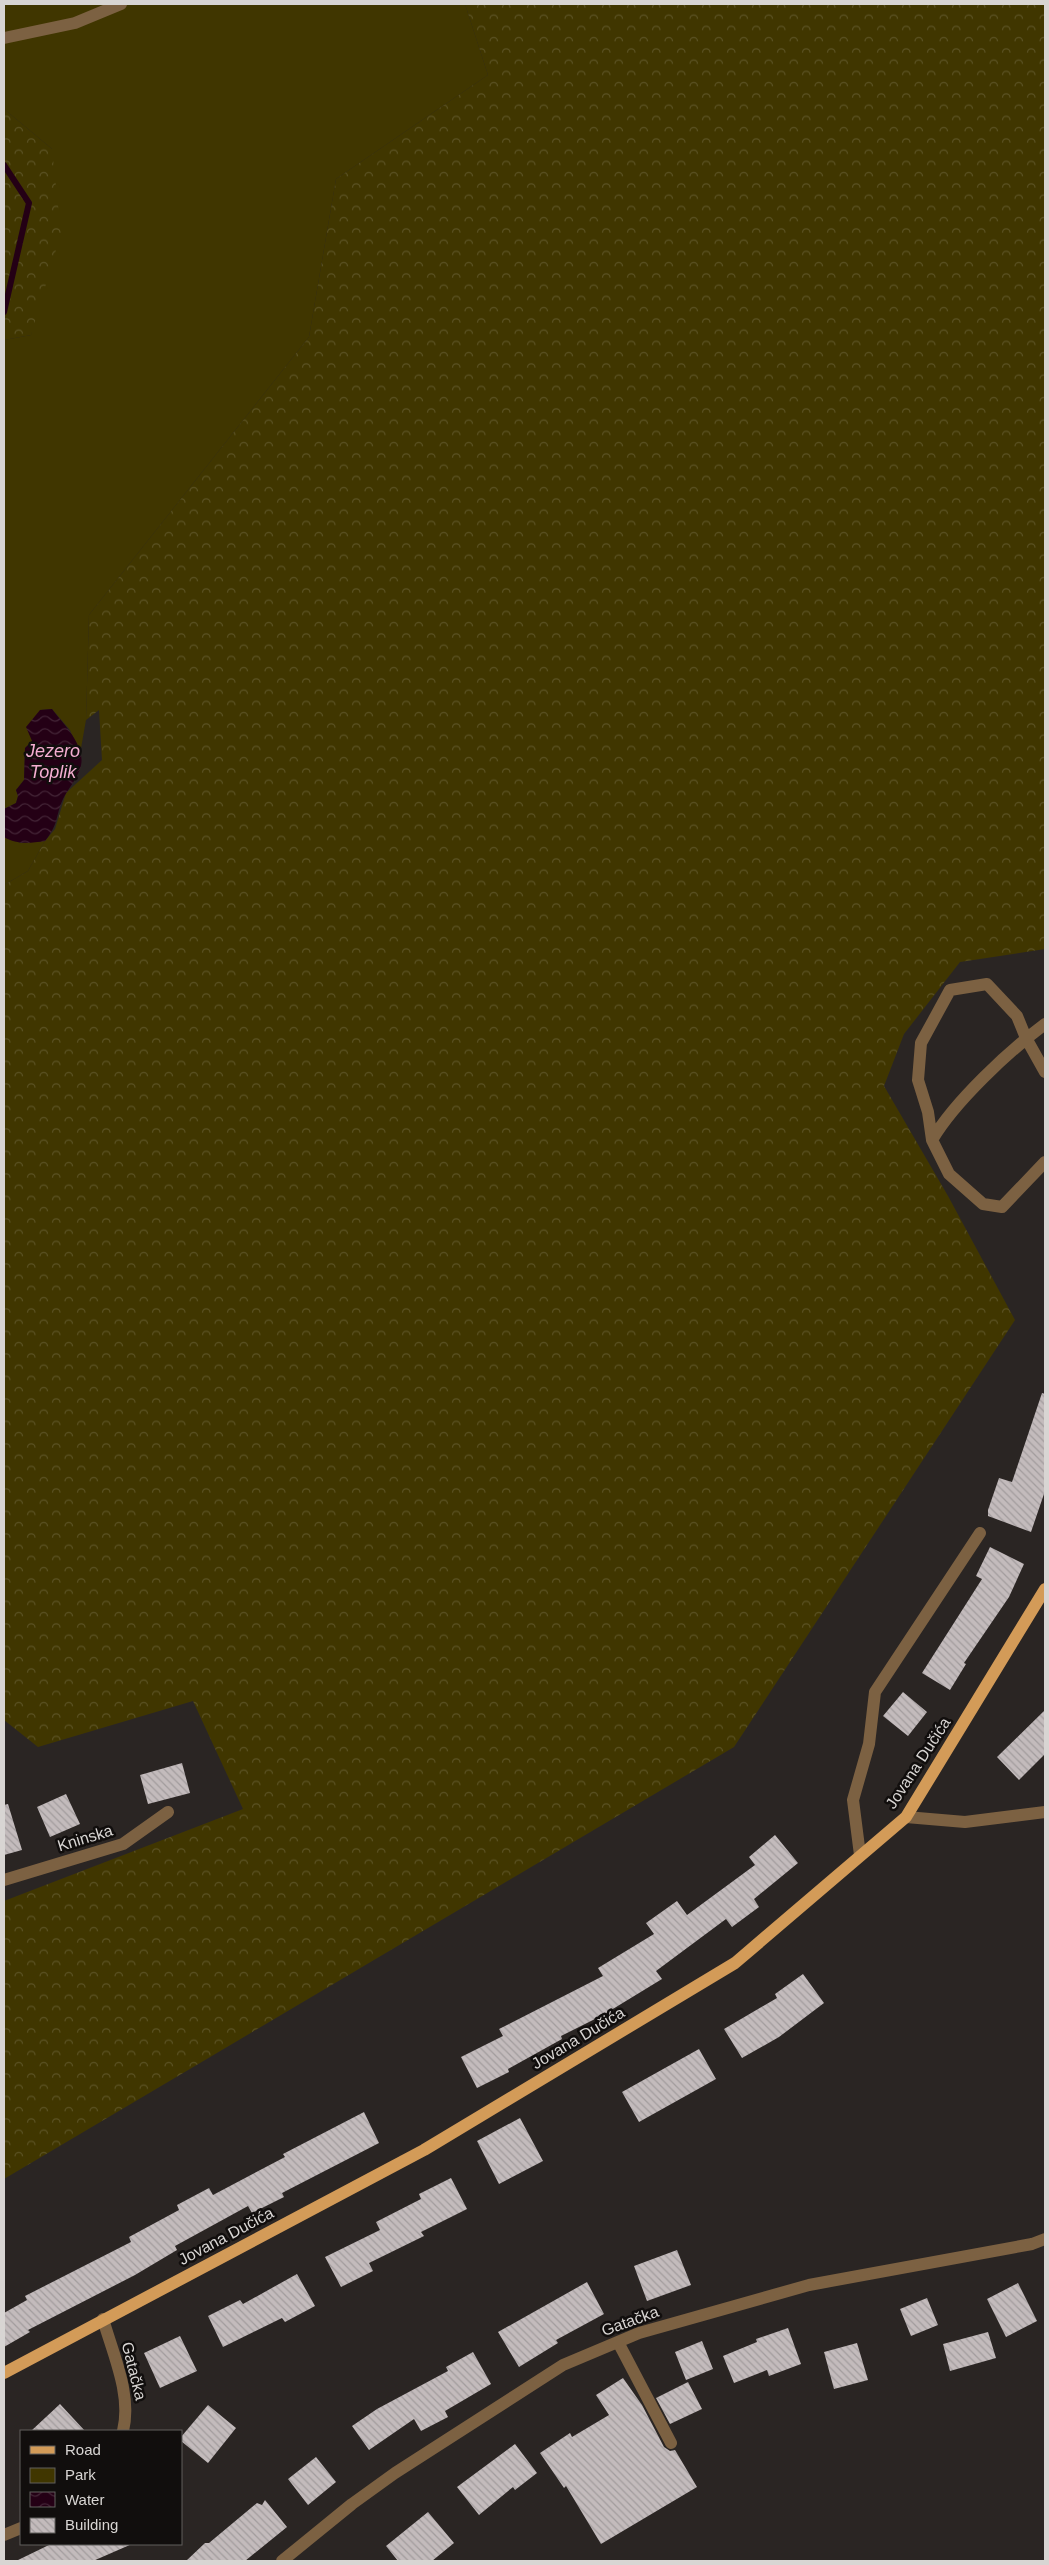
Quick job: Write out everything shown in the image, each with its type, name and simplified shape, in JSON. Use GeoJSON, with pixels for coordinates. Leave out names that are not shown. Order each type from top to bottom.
{"type":"FeatureCollection","features":[{"type":"Feature","properties":{"kind":"main road","name":"Jovana Dučića"},"geometry":{"type":"LineString","coordinates":[[4,2373],[424,2150],[735,1963],[906,1817],[1045,1589]]}},
{"type":"Feature","properties":{"kind":"street"},"geometry":{"type":"LineString","coordinates":[[4,38],[75,23],[120,4]]}},
{"type":"Feature","properties":{"kind":"street"},"geometry":{"type":"LineString","coordinates":[[1045,1072],[1026,1038],[1017,1016],[987,984],[950,990],[921,1043],[918,1080],[928,1112],[932,1140],[949,1174],[983,1204],[1002,1207],[1045,1162]]}},
{"type":"Feature","properties":{"kind":"street"},"geometry":{"type":"LineString","coordinates":[[932,1140],[945,1118],[1026,1038],[1045,1024]]}},
{"type":"Feature","properties":{"kind":"street"},"geometry":{"type":"LineString","coordinates":[[860,1855],[853,1800],[869,1744],[875,1692],[980,1533]]}},
{"type":"Feature","properties":{"kind":"street","name":"Kninska"},"geometry":{"type":"LineString","coordinates":[[4,1880],[123,1844],[168,1812]]}},
{"type":"Feature","properties":{"kind":"street"},"geometry":{"type":"LineString","coordinates":[[906,1817],[965,1822],[1045,1812]]}},
{"type":"Feature","properties":{"kind":"street","name":"Gatačka"},"geometry":{"type":"LineString","coordinates":[[282,2561],[352,2504],[475,2420],[563,2365],[639,2333],[808,2284],[1032,2244],[1045,2239]]}},
{"type":"Feature","properties":{"kind":"street","name":"Gatačka"},"geometry":{"type":"LineString","coordinates":[[103,2319],[118,2370],[127,2414],[123,2430]]}},
{"type":"Feature","properties":{"kind":"street"},"geometry":{"type":"LineString","coordinates":[[618,2342],[671,2443]]}},
{"type":"Feature","properties":{"kind":"street"},"geometry":{"type":"LineString","coordinates":[[4,2535],[20,2528]]}},
{"type":"Feature","properties":{"kind":"green space"},"geometry":{"type":"Polygon","coordinates":[[[4,4],[465,4],[488,75],[336,179],[309,337],[89,615],[86,720],[80,754],[70,730],[52,709],[40,710],[32,741],[25,748],[24,780],[16,790],[18,796],[16,803],[4,809],[4,340],[31,335],[52,149],[4,109],[4,4]]]}},
{"type":"Feature","properties":{"kind":"green space"},"geometry":{"type":"Polygon","coordinates":[[[465,4],[1045,4],[1045,949],[960,962],[904,1034],[884,1086],[948,1196],[1015,1320],[734,1747],[4,2179],[4,1901],[243,1809],[193,1701],[38,1747],[4,1720],[4,885],[28,871],[45,841],[55,829],[66,793],[102,760],[99,710],[86,720],[89,615],[309,337],[336,179],[488,75],[465,4]]]}},
{"type":"Feature","properties":{"kind":"green space"},"geometry":{"type":"Polygon","coordinates":[[[4,109],[52,149],[61,233],[31,335],[4,340],[4,109]]]}},
{"type":"Feature","properties":{"kind":"green space"},"geometry":{"type":"Polygon","coordinates":[[[4,837],[21,843],[45,841],[28,871],[4,885],[4,837]]]}},
{"type":"Feature","properties":{"kind":"water","name":"Jezero Toplik"},"geometry":{"type":"Polygon","coordinates":[[[52,709],[78,744],[82,761],[80,769],[63,799],[55,825],[45,841],[29,843],[9,840],[4,837],[4,809],[16,803],[18,796],[16,790],[24,780],[25,748],[32,741],[26,727],[40,710],[52,709]]]}},
{"type":"Feature","properties":{"kind":"building"},"geometry":{"type":"Polygon","coordinates":[[[1042,1393],[1045,1394],[1045,1491],[1031,1532],[988,1516],[988,1510],[999,1478],[1012,1482],[1042,1393]]]}},
{"type":"Feature","properties":{"kind":"building"},"geometry":{"type":"Polygon","coordinates":[[[990,1547],[1024,1564],[1009,1597],[964,1663],[966,1664],[950,1690],[922,1673],[982,1579],[976,1576],[990,1547]]]}},
{"type":"Feature","properties":{"kind":"building"},"geometry":{"type":"Polygon","coordinates":[[[903,1692],[927,1712],[908,1736],[883,1716],[903,1692]]]}},
{"type":"Feature","properties":{"kind":"building"},"geometry":{"type":"Polygon","coordinates":[[[1045,1710],[1045,1754],[1019,1780],[997,1757],[1045,1710]]]}},
{"type":"Feature","properties":{"kind":"building"},"geometry":{"type":"Polygon","coordinates":[[[182,1763],[190,1793],[148,1804],[140,1775],[182,1763]]]}},
{"type":"Feature","properties":{"kind":"building"},"geometry":{"type":"Polygon","coordinates":[[[66,1794],[80,1824],[50,1837],[37,1807],[66,1794]]]}},
{"type":"Feature","properties":{"kind":"building"},"geometry":{"type":"Polygon","coordinates":[[[8,1804],[22,1850],[4,1855],[4,1805],[8,1804]]]}},
{"type":"Feature","properties":{"kind":"building"},"geometry":{"type":"Polygon","coordinates":[[[775,1835],[798,1863],[754,1899],[759,1907],[732,1927],[726,1919],[656,1971],[662,1979],[603,2015],[561,2036],[562,2039],[508,2069],[509,2072],[477,2088],[461,2057],[503,2036],[499,2029],[603,1976],[598,1968],[654,1934],[646,1923],[677,1901],[687,1915],[755,1865],[749,1857],[775,1835]]]}},
{"type":"Feature","properties":{"kind":"building"},"geometry":{"type":"Polygon","coordinates":[[[803,1974],[824,2003],[779,2037],[742,2058],[724,2029],[777,1998],[775,1994],[803,1974]]]}},
{"type":"Feature","properties":{"kind":"building"},"geometry":{"type":"Polygon","coordinates":[[[699,2049],[716,2079],[639,2122],[622,2092],[699,2049]]]}},
{"type":"Feature","properties":{"kind":"building"},"geometry":{"type":"Polygon","coordinates":[[[364,2112],[379,2143],[282,2193],[284,2197],[252,2213],[248,2206],[175,2246],[177,2250],[135,2275],[28,2330],[30,2332],[4,2347],[4,2313],[27,2300],[25,2296],[131,2242],[129,2237],[179,2210],[177,2205],[209,2188],[213,2195],[285,2157],[283,2154],[364,2112]]]}},
{"type":"Feature","properties":{"kind":"building"},"geometry":{"type":"Polygon","coordinates":[[[520,2118],[543,2161],[499,2184],[477,2141],[520,2118]]]}},
{"type":"Feature","properties":{"kind":"building"},"geometry":{"type":"Polygon","coordinates":[[[451,2178],[467,2209],[421,2232],[424,2236],[369,2263],[373,2271],[341,2287],[325,2257],[380,2230],[376,2222],[421,2199],[419,2194],[451,2178]]]}},
{"type":"Feature","properties":{"kind":"building"},"geometry":{"type":"Polygon","coordinates":[[[677,2250],[691,2285],[647,2301],[634,2266],[677,2250]]]}},
{"type":"Feature","properties":{"kind":"building"},"geometry":{"type":"Polygon","coordinates":[[[297,2274],[315,2306],[285,2322],[282,2318],[223,2347],[208,2316],[240,2300],[243,2304],[297,2274]]]}},
{"type":"Feature","properties":{"kind":"building"},"geometry":{"type":"Polygon","coordinates":[[[587,2282],[604,2314],[556,2340],[558,2343],[519,2367],[498,2332],[587,2282]]]}},
{"type":"Feature","properties":{"kind":"building"},"geometry":{"type":"Polygon","coordinates":[[[1018,2283],[1037,2321],[1006,2337],[987,2299],[1018,2283]]]}},
{"type":"Feature","properties":{"kind":"building"},"geometry":{"type":"Polygon","coordinates":[[[927,2298],[938,2325],[911,2336],[900,2309],[927,2298]]]}},
{"type":"Feature","properties":{"kind":"building"},"geometry":{"type":"Polygon","coordinates":[[[788,2328],[801,2364],[769,2376],[767,2370],[734,2383],[723,2356],[757,2342],[756,2339],[788,2328]]]}},
{"type":"Feature","properties":{"kind":"building"},"geometry":{"type":"Polygon","coordinates":[[[988,2332],[996,2358],[950,2371],[943,2344],[988,2332]]]}},
{"type":"Feature","properties":{"kind":"building"},"geometry":{"type":"Polygon","coordinates":[[[180,2336],[197,2371],[160,2388],[144,2353],[180,2336]]]}},
{"type":"Feature","properties":{"kind":"building"},"geometry":{"type":"Polygon","coordinates":[[[702,2341],[713,2369],[686,2380],[675,2352],[702,2341]]]}},
{"type":"Feature","properties":{"kind":"building"},"geometry":{"type":"Polygon","coordinates":[[[857,2343],[868,2380],[834,2389],[824,2352],[857,2343]]]}},
{"type":"Feature","properties":{"kind":"building"},"geometry":{"type":"Polygon","coordinates":[[[473,2352],[491,2384],[445,2411],[448,2417],[421,2431],[414,2419],[369,2450],[352,2426],[377,2409],[448,2371],[446,2367],[473,2352]]]}},
{"type":"Feature","properties":{"kind":"building"},"geometry":{"type":"Polygon","coordinates":[[[623,2378],[642,2405],[664,2447],[670,2451],[675,2450],[697,2487],[601,2544],[566,2486],[564,2488],[540,2453],[570,2433],[572,2437],[609,2415],[596,2395],[623,2378]]]}},
{"type":"Feature","properties":{"kind":"building"},"geometry":{"type":"Polygon","coordinates":[[[688,2382],[702,2409],[670,2424],[656,2398],[688,2382]]]}},
{"type":"Feature","properties":{"kind":"building"},"geometry":{"type":"Polygon","coordinates":[[[60,2404],[84,2430],[32,2430],[60,2404]]]}},
{"type":"Feature","properties":{"kind":"building"},"geometry":{"type":"Polygon","coordinates":[[[208,2405],[236,2428],[208,2463],[182,2442],[182,2436],[208,2405]]]}},
{"type":"Feature","properties":{"kind":"building"},"geometry":{"type":"Polygon","coordinates":[[[515,2444],[537,2473],[515,2490],[513,2487],[479,2515],[457,2487],[515,2444]]]}},
{"type":"Feature","properties":{"kind":"building"},"geometry":{"type":"Polygon","coordinates":[[[316,2457],[336,2482],[308,2505],[288,2479],[316,2457]]]}},
{"type":"Feature","properties":{"kind":"building"},"geometry":{"type":"Polygon","coordinates":[[[265,2500],[287,2527],[245,2561],[186,2561],[205,2543],[209,2543],[257,2503],[262,2505],[265,2500]]]}},
{"type":"Feature","properties":{"kind":"building"},"geometry":{"type":"Polygon","coordinates":[[[428,2512],[454,2543],[432,2561],[398,2561],[386,2546],[428,2512]]]}},
{"type":"Feature","properties":{"kind":"building"},"geometry":{"type":"Polygon","coordinates":[[[49,2545],[130,2545],[93,2561],[16,2561],[49,2545]]]}},
{"type":"Feature","properties":{"kind":"waterway"},"geometry":{"type":"LineString","coordinates":[[4,165],[29,203],[4,312]]}}]}
